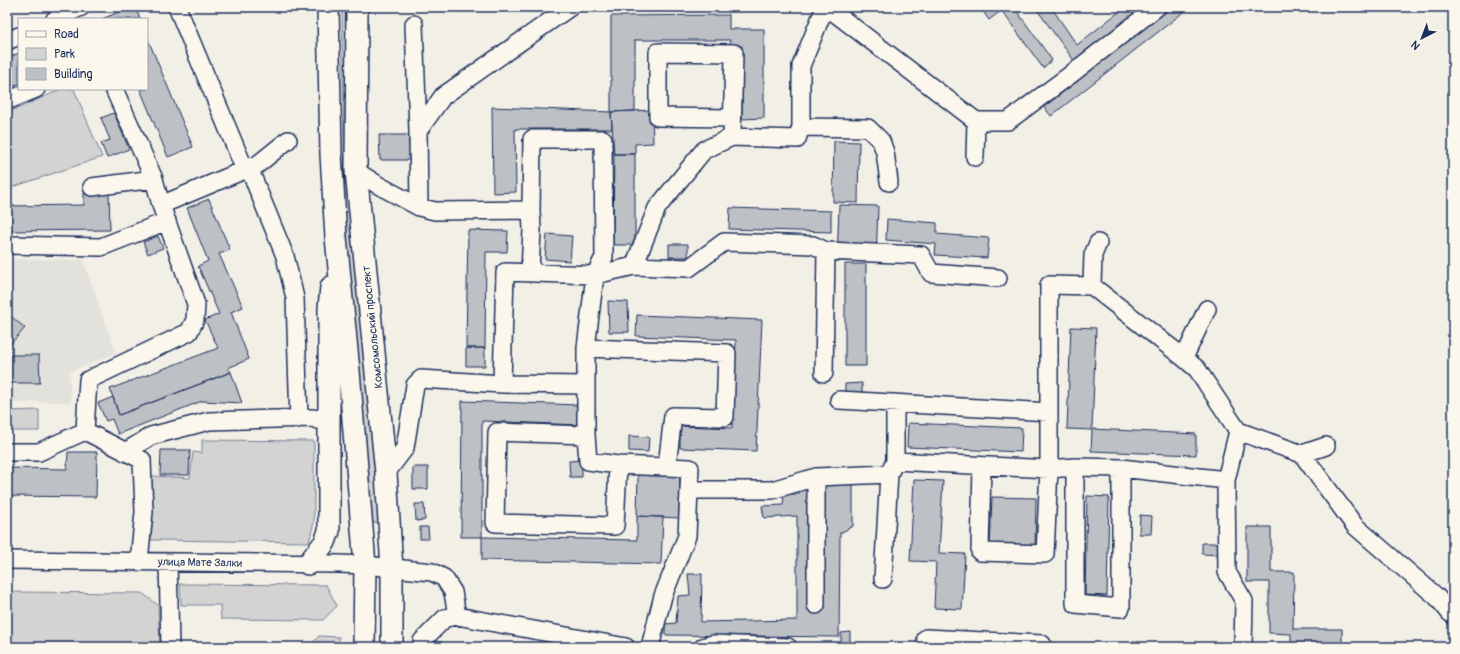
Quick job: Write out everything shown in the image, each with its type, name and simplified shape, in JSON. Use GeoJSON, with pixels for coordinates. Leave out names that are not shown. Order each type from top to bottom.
{"type":"FeatureCollection","features":[{"type":"Feature","properties":{"kind":"main road"},"geometry":{"type":"LineString","coordinates":[[328,7],[331,154],[336,237],[350,372],[365,565],[364,647]]}},
{"type":"Feature","properties":{"kind":"main road","name":"Комсомольский проспект"},"geometry":{"type":"LineString","coordinates":[[357,7],[356,171],[386,473],[392,569],[392,647]]}},
{"type":"Feature","properties":{"kind":"main road"},"geometry":{"type":"LineString","coordinates":[[308,564],[325,542],[329,530],[329,308],[336,237]]}},
{"type":"Feature","properties":{"kind":"street"},"geometry":{"type":"LineString","coordinates":[[57,18],[81,7]]}},
{"type":"Feature","properties":{"kind":"street"},"geometry":{"type":"LineString","coordinates":[[177,7],[285,256],[295,298],[299,419]]}},
{"type":"Feature","properties":{"kind":"street"},"geometry":{"type":"LineString","coordinates":[[418,130],[443,96],[570,7]]}},
{"type":"Feature","properties":{"kind":"street"},"geometry":{"type":"LineString","coordinates":[[634,266],[657,208],[704,150],[732,137],[796,139],[801,127],[801,66],[826,7],[976,121],[1008,121],[1157,7]]}},
{"type":"Feature","properties":{"kind":"street"},"geometry":{"type":"LineString","coordinates":[[414,24],[419,207]]}},
{"type":"Feature","properties":{"kind":"street"},"geometry":{"type":"LineString","coordinates":[[7,41],[18,36]]}},
{"type":"Feature","properties":{"kind":"street"},"geometry":{"type":"LineString","coordinates":[[731,118],[658,117],[658,52],[734,53],[731,118],[732,137]]}},
{"type":"Feature","properties":{"kind":"street"},"geometry":{"type":"LineString","coordinates":[[7,101],[34,90]]}},
{"type":"Feature","properties":{"kind":"street"},"geometry":{"type":"LineString","coordinates":[[85,431],[88,380],[189,332],[195,320],[196,304],[160,205],[154,179],[114,90]]}},
{"type":"Feature","properties":{"kind":"street"},"geometry":{"type":"LineString","coordinates":[[975,157],[976,121]]}},
{"type":"Feature","properties":{"kind":"street"},"geometry":{"type":"LineString","coordinates":[[801,127],[868,128],[881,141],[885,152],[889,182]]}},
{"type":"Feature","properties":{"kind":"street"},"geometry":{"type":"LineString","coordinates":[[530,272],[532,230],[532,139],[603,139],[604,256],[594,275],[586,348],[586,435],[588,461],[618,465],[690,468],[687,536],[663,596],[650,647]]}},
{"type":"Feature","properties":{"kind":"street"},"geometry":{"type":"LineString","coordinates":[[160,205],[257,165],[288,140]]}},
{"type":"Feature","properties":{"kind":"street"},"geometry":{"type":"LineString","coordinates":[[356,171],[378,185],[419,207],[435,211],[531,210]]}},
{"type":"Feature","properties":{"kind":"street"},"geometry":{"type":"LineString","coordinates":[[92,187],[154,179]]}},
{"type":"Feature","properties":{"kind":"street"},"geometry":{"type":"LineString","coordinates":[[7,245],[100,247],[167,221]]}},
{"type":"Feature","properties":{"kind":"street"},"geometry":{"type":"LineString","coordinates":[[502,384],[505,272],[594,275],[634,266],[689,268],[724,242],[813,245],[826,251],[921,255],[931,273],[998,278]]}},
{"type":"Feature","properties":{"kind":"street"},"geometry":{"type":"LineString","coordinates":[[1092,286],[1093,255],[1098,243]]}},
{"type":"Feature","properties":{"kind":"street"},"geometry":{"type":"LineString","coordinates":[[824,373],[826,251]]}},
{"type":"Feature","properties":{"kind":"street"},"geometry":{"type":"LineString","coordinates":[[982,466],[980,552],[1045,554],[1049,469],[1049,285],[1092,286],[1184,358],[1197,370],[1238,431],[1302,454],[1355,526],[1452,611]]}},
{"type":"Feature","properties":{"kind":"street"},"geometry":{"type":"LineString","coordinates":[[1184,358],[1207,309]]}},
{"type":"Feature","properties":{"kind":"street"},"geometry":{"type":"LineString","coordinates":[[586,348],[727,354],[725,417],[673,416],[667,466]]}},
{"type":"Feature","properties":{"kind":"street"},"geometry":{"type":"LineString","coordinates":[[386,473],[405,448],[415,385],[421,379],[502,384],[586,385]]}},
{"type":"Feature","properties":{"kind":"street"},"geometry":{"type":"LineString","coordinates":[[839,400],[1049,412]]}},
{"type":"Feature","properties":{"kind":"street"},"geometry":{"type":"LineString","coordinates":[[883,579],[892,467],[895,403]]}},
{"type":"Feature","properties":{"kind":"street"},"geometry":{"type":"LineString","coordinates":[[125,452],[151,436],[209,421],[313,418],[318,420],[329,412]]}},
{"type":"Feature","properties":{"kind":"street"},"geometry":{"type":"LineString","coordinates":[[85,431],[142,460],[144,512],[139,561]]}},
{"type":"Feature","properties":{"kind":"street"},"geometry":{"type":"LineString","coordinates":[[7,452],[39,452],[85,431]]}},
{"type":"Feature","properties":{"kind":"street"},"geometry":{"type":"LineString","coordinates":[[1238,431],[1226,480],[1228,572],[1244,601],[1244,647]]}},
{"type":"Feature","properties":{"kind":"street"},"geometry":{"type":"LineString","coordinates":[[586,435],[497,432],[495,523],[615,526],[618,465]]}},
{"type":"Feature","properties":{"kind":"street"},"geometry":{"type":"LineString","coordinates":[[1302,454],[1326,446]]}},
{"type":"Feature","properties":{"kind":"street"},"geometry":{"type":"LineString","coordinates":[[689,490],[772,490],[816,477],[892,467],[982,466],[1049,469],[1075,467],[1121,468],[1226,480]]}},
{"type":"Feature","properties":{"kind":"street"},"geometry":{"type":"LineString","coordinates":[[1075,467],[1075,604],[1121,608],[1121,468]]}},
{"type":"Feature","properties":{"kind":"street"},"geometry":{"type":"LineString","coordinates":[[816,477],[816,605]]}},
{"type":"Feature","properties":{"kind":"street","name":"улица Мате Залки"},"geometry":{"type":"LineString","coordinates":[[7,560],[365,565],[432,572],[444,578],[453,592],[457,616]]}},
{"type":"Feature","properties":{"kind":"street"},"geometry":{"type":"LineString","coordinates":[[168,562],[170,647]]}},
{"type":"Feature","properties":{"kind":"street"},"geometry":{"type":"LineString","coordinates":[[422,647],[422,641],[444,618],[457,616],[626,647]]}},
{"type":"Feature","properties":{"kind":"street"},"geometry":{"type":"LineString","coordinates":[[926,647],[926,638],[1042,644],[1042,647]]}},
{"type":"Feature","properties":{"kind":"street"},"geometry":{"type":"LineString","coordinates":[[703,647],[713,644],[788,647]]}},
{"type":"Feature","properties":{"kind":"shaded area"},"geometry":{"type":"Polygon","coordinates":[[[7,259],[83,260],[116,353],[69,372],[71,402],[7,403],[7,259]]]}},
{"type":"Feature","properties":{"kind":"green space"},"geometry":{"type":"Polygon","coordinates":[[[342,7],[347,7],[382,522],[373,523],[345,213],[342,7]]]}},
{"type":"Feature","properties":{"kind":"green space"},"geometry":{"type":"Polygon","coordinates":[[[60,90],[74,90],[102,157],[7,189],[7,113],[60,90]]]}},
{"type":"Feature","properties":{"kind":"green space"},"geometry":{"type":"Polygon","coordinates":[[[39,410],[39,431],[7,431],[7,411],[39,410]]]}},
{"type":"Feature","properties":{"kind":"green space"},"geometry":{"type":"Polygon","coordinates":[[[202,440],[314,441],[314,522],[309,542],[151,540],[152,476],[190,478],[193,452],[202,453],[202,440]]]}},
{"type":"Feature","properties":{"kind":"green space"},"geometry":{"type":"Polygon","coordinates":[[[180,584],[326,585],[337,606],[323,620],[221,619],[220,605],[181,605],[180,584]]]}},
{"type":"Feature","properties":{"kind":"green space"},"geometry":{"type":"Polygon","coordinates":[[[7,592],[142,593],[158,605],[160,647],[7,647],[7,592]]]}},
{"type":"Feature","properties":{"kind":"green space"},"geometry":{"type":"Polygon","coordinates":[[[319,636],[339,637],[339,647],[309,647],[319,636]]]}},
{"type":"Feature","properties":{"kind":"building"},"geometry":{"type":"Polygon","coordinates":[[[131,7],[135,7],[140,18],[104,18],[131,7]]]}},
{"type":"Feature","properties":{"kind":"building"},"geometry":{"type":"Polygon","coordinates":[[[980,7],[999,7],[1002,10],[989,20],[980,7]]]}},
{"type":"Feature","properties":{"kind":"building"},"geometry":{"type":"Polygon","coordinates":[[[999,7],[1014,7],[1052,60],[1043,68],[999,7]]]}},
{"type":"Feature","properties":{"kind":"building"},"geometry":{"type":"Polygon","coordinates":[[[1035,7],[1051,7],[1077,45],[1125,7],[1145,7],[1075,62],[1035,7]]]}},
{"type":"Feature","properties":{"kind":"building"},"geometry":{"type":"Polygon","coordinates":[[[1172,7],[1190,7],[1051,116],[1044,107],[1172,7]]]}},
{"type":"Feature","properties":{"kind":"building"},"geometry":{"type":"Polygon","coordinates":[[[729,15],[729,29],[764,29],[764,118],[742,119],[742,46],[730,46],[730,40],[635,40],[635,111],[611,112],[611,16],[729,15]]]}},
{"type":"Feature","properties":{"kind":"building"},"geometry":{"type":"Polygon","coordinates":[[[148,39],[193,147],[168,157],[140,90],[148,90],[148,39]]]}},
{"type":"Feature","properties":{"kind":"building"},"geometry":{"type":"Polygon","coordinates":[[[18,53],[18,84],[7,88],[7,58],[18,53]]]}},
{"type":"Feature","properties":{"kind":"building"},"geometry":{"type":"Polygon","coordinates":[[[492,107],[611,112],[612,129],[515,129],[516,192],[493,193],[492,107]]]}},
{"type":"Feature","properties":{"kind":"building"},"geometry":{"type":"Polygon","coordinates":[[[652,110],[653,143],[635,144],[635,154],[614,154],[611,112],[652,110]]]}},
{"type":"Feature","properties":{"kind":"building"},"geometry":{"type":"Polygon","coordinates":[[[114,113],[129,149],[107,158],[101,143],[110,140],[101,118],[114,113]]]}},
{"type":"Feature","properties":{"kind":"building"},"geometry":{"type":"Polygon","coordinates":[[[379,135],[409,135],[410,160],[380,160],[379,135]]]}},
{"type":"Feature","properties":{"kind":"building"},"geometry":{"type":"Polygon","coordinates":[[[834,141],[859,142],[858,203],[833,202],[834,141]]]}},
{"type":"Feature","properties":{"kind":"building"},"geometry":{"type":"Polygon","coordinates":[[[614,154],[635,154],[635,245],[613,245],[614,154]]]}},
{"type":"Feature","properties":{"kind":"building"},"geometry":{"type":"Polygon","coordinates":[[[109,192],[110,230],[7,231],[7,206],[84,205],[84,193],[109,192]]]}},
{"type":"Feature","properties":{"kind":"building"},"geometry":{"type":"Polygon","coordinates":[[[209,199],[230,250],[219,254],[243,307],[231,312],[249,359],[228,368],[231,372],[119,415],[110,389],[218,348],[205,320],[219,314],[198,266],[208,261],[187,208],[209,199]]]}},
{"type":"Feature","properties":{"kind":"building"},"geometry":{"type":"Polygon","coordinates":[[[839,205],[878,206],[876,262],[837,261],[839,205]]]}},
{"type":"Feature","properties":{"kind":"building"},"geometry":{"type":"Polygon","coordinates":[[[730,208],[831,211],[831,232],[729,229],[730,208]]]}},
{"type":"Feature","properties":{"kind":"building"},"geometry":{"type":"Polygon","coordinates":[[[887,219],[937,223],[937,234],[989,238],[987,258],[935,255],[936,244],[886,240],[887,219]]]}},
{"type":"Feature","properties":{"kind":"building"},"geometry":{"type":"Polygon","coordinates":[[[468,230],[508,231],[507,252],[486,252],[485,348],[466,348],[468,230]]]}},
{"type":"Feature","properties":{"kind":"building"},"geometry":{"type":"Polygon","coordinates":[[[547,234],[572,236],[570,261],[545,259],[547,234]]]}},
{"type":"Feature","properties":{"kind":"building"},"geometry":{"type":"Polygon","coordinates":[[[158,236],[163,248],[148,254],[143,242],[158,236]]]}},
{"type":"Feature","properties":{"kind":"building"},"geometry":{"type":"Polygon","coordinates":[[[669,244],[688,244],[688,257],[669,257],[669,244]]]}},
{"type":"Feature","properties":{"kind":"building"},"geometry":{"type":"Polygon","coordinates":[[[845,264],[866,264],[866,366],[845,366],[845,264]]]}},
{"type":"Feature","properties":{"kind":"building"},"geometry":{"type":"Polygon","coordinates":[[[608,301],[628,302],[629,332],[609,332],[608,301]]]}},
{"type":"Feature","properties":{"kind":"building"},"geometry":{"type":"Polygon","coordinates":[[[7,313],[25,328],[7,348],[7,313]]]}},
{"type":"Feature","properties":{"kind":"building"},"geometry":{"type":"Polygon","coordinates":[[[637,315],[762,320],[756,451],[680,448],[680,426],[732,428],[736,340],[636,336],[637,315]]]}},
{"type":"Feature","properties":{"kind":"building"},"geometry":{"type":"Polygon","coordinates":[[[1071,327],[1096,328],[1092,429],[1196,434],[1196,455],[1091,451],[1092,430],[1067,429],[1071,327]]]}},
{"type":"Feature","properties":{"kind":"building"},"geometry":{"type":"Polygon","coordinates":[[[466,348],[485,348],[485,366],[466,366],[466,348]]]}},
{"type":"Feature","properties":{"kind":"building"},"geometry":{"type":"Polygon","coordinates":[[[7,355],[39,355],[40,383],[7,383],[7,355]]]}},
{"type":"Feature","properties":{"kind":"building"},"geometry":{"type":"Polygon","coordinates":[[[231,372],[242,403],[202,401],[118,434],[112,419],[106,421],[98,403],[113,397],[119,415],[231,372]]]}},
{"type":"Feature","properties":{"kind":"building"},"geometry":{"type":"Polygon","coordinates":[[[862,383],[862,396],[845,396],[845,384],[862,383]]]}},
{"type":"Feature","properties":{"kind":"building"},"geometry":{"type":"Polygon","coordinates":[[[462,401],[579,405],[579,425],[482,421],[482,537],[461,537],[462,401]]]}},
{"type":"Feature","properties":{"kind":"building"},"geometry":{"type":"Polygon","coordinates":[[[908,423],[1022,428],[1021,452],[907,447],[908,423]]]}},
{"type":"Feature","properties":{"kind":"building"},"geometry":{"type":"Polygon","coordinates":[[[629,436],[649,437],[648,452],[629,451],[629,436]]]}},
{"type":"Feature","properties":{"kind":"building"},"geometry":{"type":"Polygon","coordinates":[[[161,450],[190,450],[189,475],[160,475],[161,450]]]}},
{"type":"Feature","properties":{"kind":"building"},"geometry":{"type":"Polygon","coordinates":[[[68,452],[97,452],[96,497],[7,496],[7,468],[67,469],[68,452]]]}},
{"type":"Feature","properties":{"kind":"building"},"geometry":{"type":"Polygon","coordinates":[[[582,460],[582,477],[570,477],[569,461],[582,460]]]}},
{"type":"Feature","properties":{"kind":"building"},"geometry":{"type":"Polygon","coordinates":[[[413,467],[428,467],[428,489],[413,489],[413,467]]]}},
{"type":"Feature","properties":{"kind":"building"},"geometry":{"type":"Polygon","coordinates":[[[638,474],[680,476],[679,518],[637,516],[638,474]]]}},
{"type":"Feature","properties":{"kind":"building"},"geometry":{"type":"Polygon","coordinates":[[[853,480],[853,526],[840,533],[839,637],[665,635],[665,624],[676,623],[678,596],[690,595],[688,574],[702,574],[701,622],[797,620],[797,516],[764,518],[762,506],[783,505],[784,494],[799,494],[798,486],[809,486],[810,611],[822,612],[824,482],[853,480]]]}},
{"type":"Feature","properties":{"kind":"building"},"geometry":{"type":"Polygon","coordinates":[[[914,480],[943,481],[939,553],[965,554],[962,609],[934,608],[936,562],[910,561],[914,480]]]}},
{"type":"Feature","properties":{"kind":"building"},"geometry":{"type":"Polygon","coordinates":[[[1087,496],[1109,497],[1107,596],[1085,595],[1087,496]]]}},
{"type":"Feature","properties":{"kind":"building"},"geometry":{"type":"Polygon","coordinates":[[[992,497],[1036,498],[1035,548],[990,546],[992,497]]]}},
{"type":"Feature","properties":{"kind":"building"},"geometry":{"type":"Polygon","coordinates":[[[415,504],[424,504],[425,520],[416,521],[415,504]]]}},
{"type":"Feature","properties":{"kind":"building"},"geometry":{"type":"Polygon","coordinates":[[[1140,515],[1152,516],[1151,534],[1139,534],[1140,515]]]}},
{"type":"Feature","properties":{"kind":"building"},"geometry":{"type":"Polygon","coordinates":[[[637,516],[663,517],[661,564],[482,560],[482,537],[637,540],[637,516]]]}},
{"type":"Feature","properties":{"kind":"building"},"geometry":{"type":"Polygon","coordinates":[[[420,527],[428,527],[429,539],[420,539],[420,527]]]}},
{"type":"Feature","properties":{"kind":"building"},"geometry":{"type":"Polygon","coordinates":[[[1247,527],[1271,527],[1271,572],[1294,572],[1293,629],[1342,629],[1342,646],[1393,647],[1291,647],[1291,634],[1269,633],[1269,582],[1247,582],[1247,527]]]}},
{"type":"Feature","properties":{"kind":"building"},"geometry":{"type":"Polygon","coordinates":[[[1202,543],[1221,543],[1221,555],[1202,554],[1202,543]]]}},
{"type":"Feature","properties":{"kind":"building"},"geometry":{"type":"Polygon","coordinates":[[[850,632],[850,643],[841,643],[841,633],[850,632]]]}},
{"type":"Feature","properties":{"kind":"building"},"geometry":{"type":"Polygon","coordinates":[[[431,642],[442,642],[442,647],[431,647],[431,642]]]}}]}
